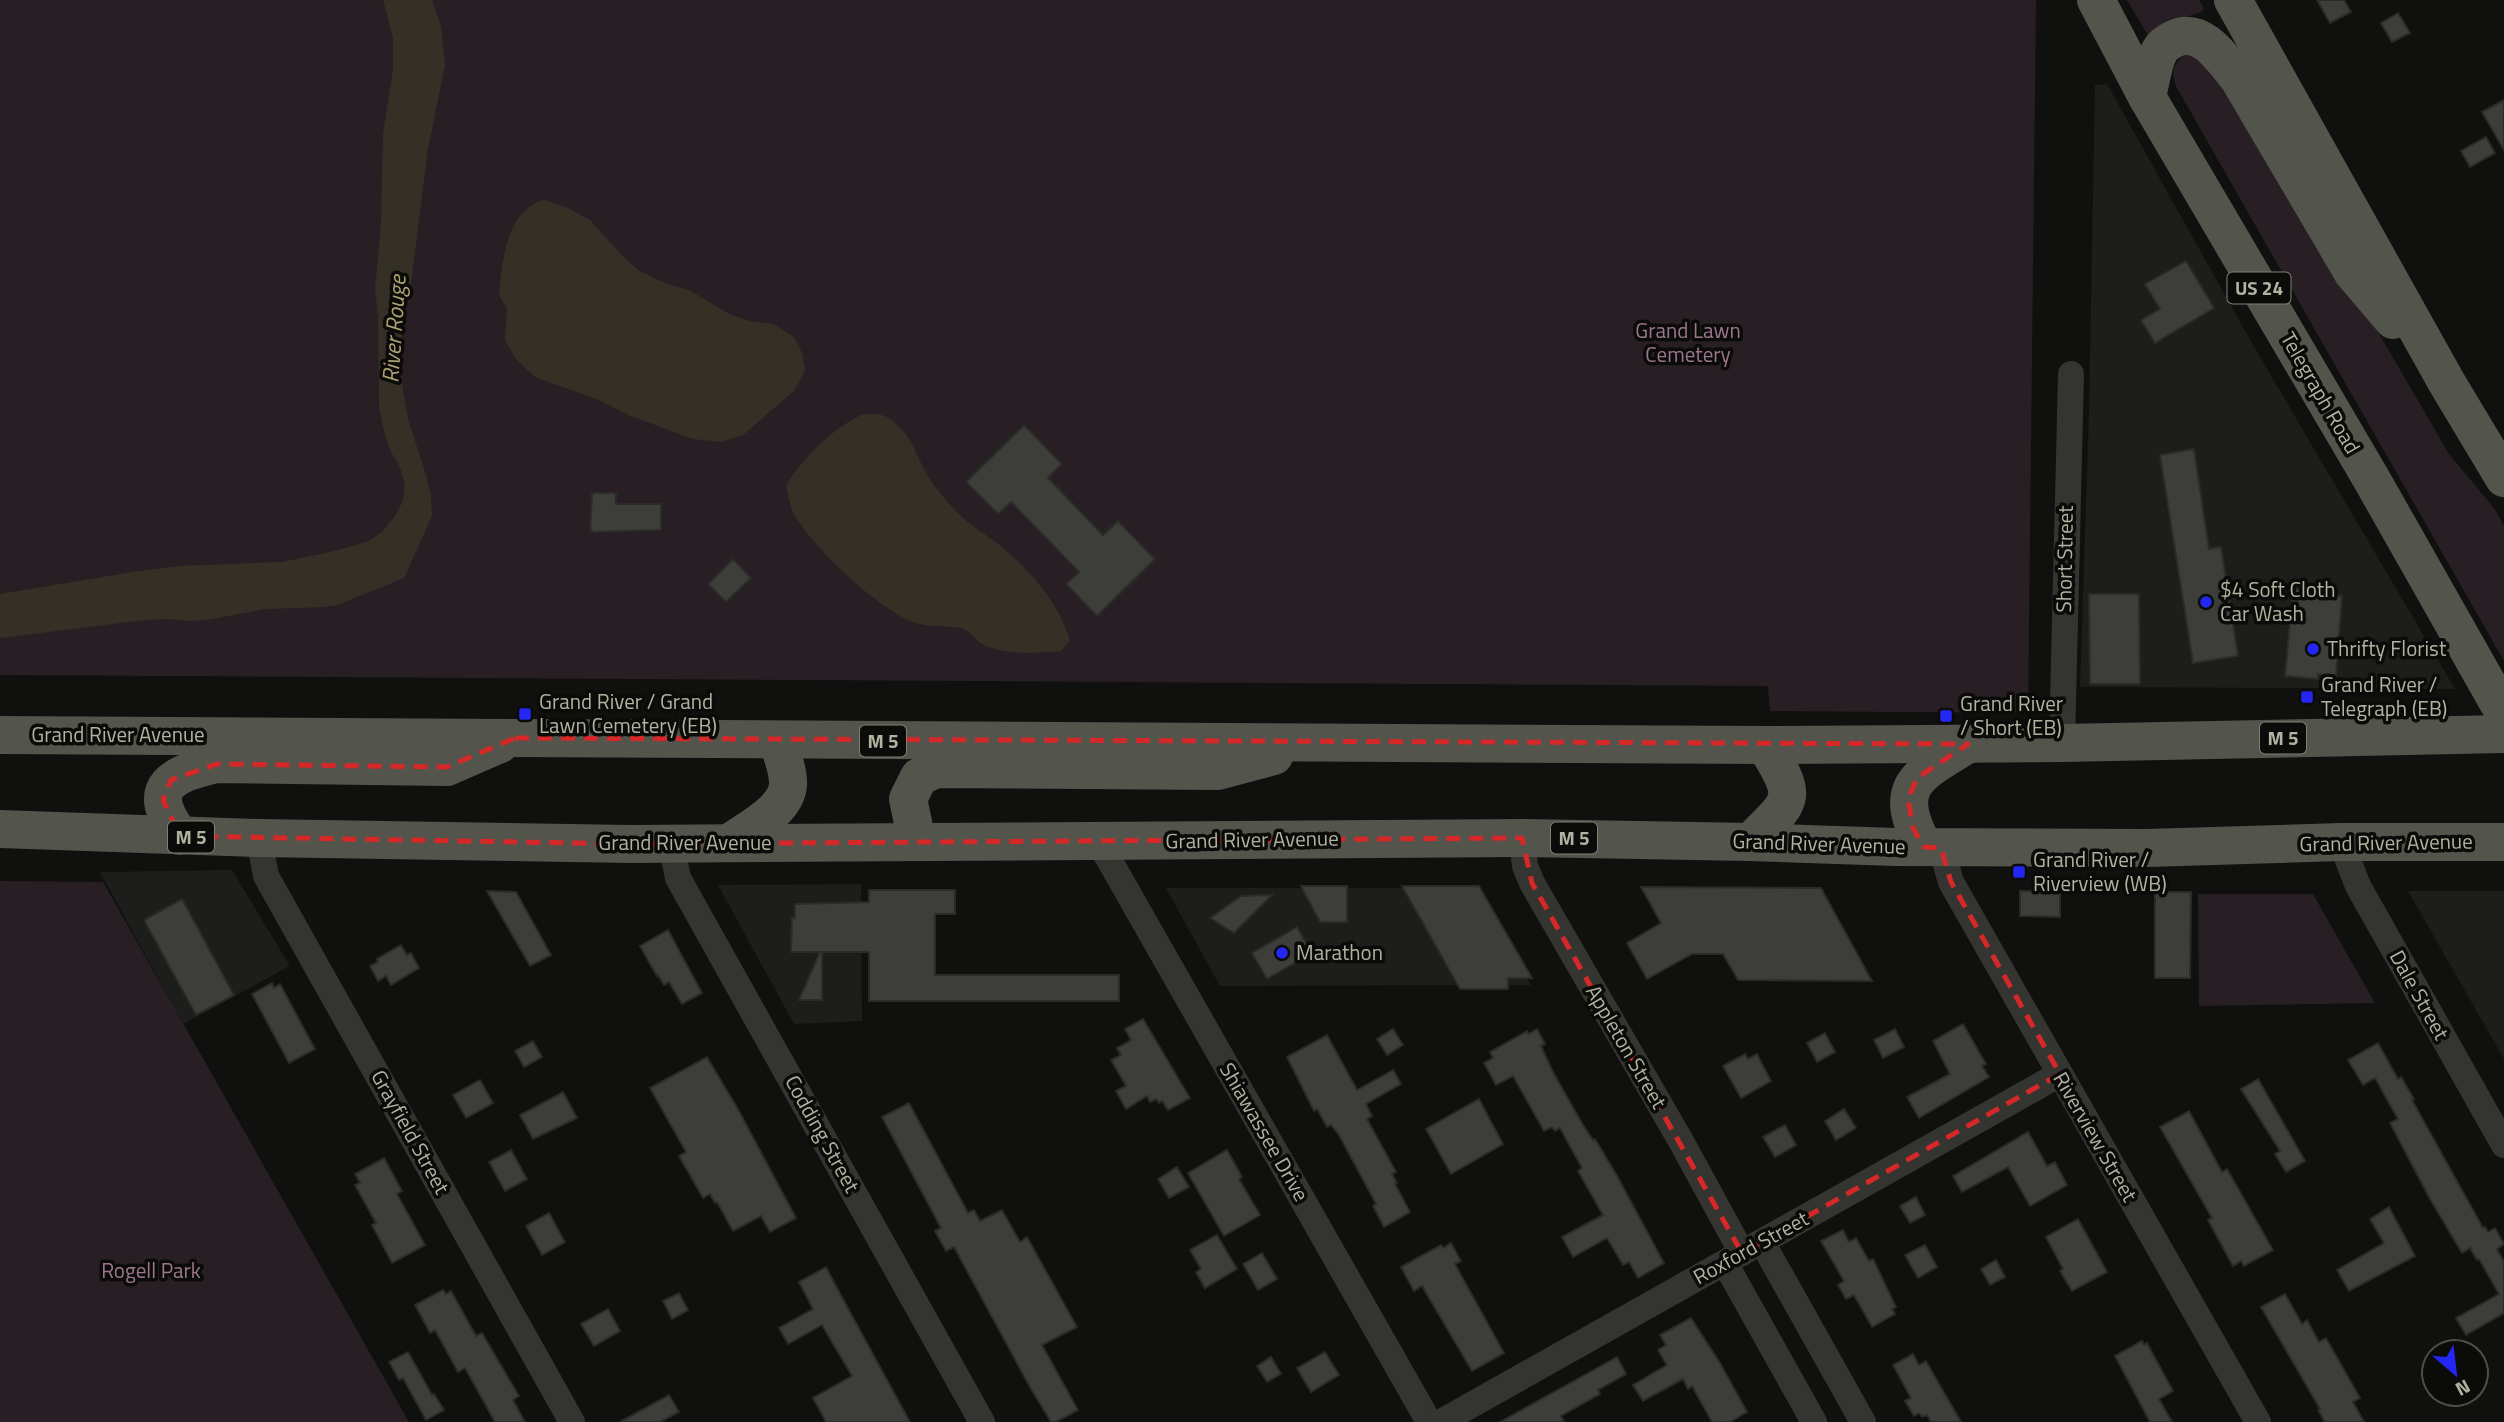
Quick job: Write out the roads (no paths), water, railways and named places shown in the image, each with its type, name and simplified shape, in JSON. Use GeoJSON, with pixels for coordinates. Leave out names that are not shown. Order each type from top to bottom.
{"type":"FeatureCollection","features":[{"type":"Feature","properties":{"kind":"main road","name":"Telegraph Road"},"geometry":{"type":"LineString","coordinates":[[2096,0],[2147,97],[2372,480],[2504,713]]}},
{"type":"Feature","properties":{"kind":"main road"},"geometry":{"type":"LineString","coordinates":[[2233,0],[2447,383],[2502,470]]}},
{"type":"Feature","properties":{"kind":"main road"},"geometry":{"type":"LineString","coordinates":[[2147,97],[2160,49],[2170,41],[2181,36],[2202,39],[2218,53],[2239,79],[2353,273],[2447,383]]}},
{"type":"Feature","properties":{"kind":"main road","name":"Grand River Avenue"},"geometry":{"type":"LineString","coordinates":[[0,735],[1765,745],[2062,743],[2504,734]]}},
{"type":"Feature","properties":{"kind":"main road"},"geometry":{"type":"LineString","coordinates":[[180,836],[165,811],[164,790],[171,780],[187,771],[217,764],[447,766],[514,738]]}},
{"type":"Feature","properties":{"kind":"main road"},"geometry":{"type":"LineString","coordinates":[[729,843],[771,812],[785,796],[788,784],[778,740]]}},
{"type":"Feature","properties":{"kind":"main road"},"geometry":{"type":"LineString","coordinates":[[917,841],[908,799],[919,777],[936,769],[1218,771],[1327,743]]}},
{"type":"Feature","properties":{"kind":"main road"},"geometry":{"type":"LineString","coordinates":[[1932,848],[1913,828],[1908,799],[1917,778],[1968,744]]}},
{"type":"Feature","properties":{"kind":"main road"},"geometry":{"type":"LineString","coordinates":[[1751,842],[1773,821],[1787,801],[1788,786],[1765,745]]}},
{"type":"Feature","properties":{"kind":"main road","name":"Grand River Avenue"},"geometry":{"type":"LineString","coordinates":[[0,829],[259,838],[671,843],[1522,838],[1932,848],[2147,848],[2341,842],[2504,842]]}},
{"type":"Feature","properties":{"kind":"street","name":"Short Street"},"geometry":{"type":"LineString","coordinates":[[2062,743],[2071,374]]}},
{"type":"Feature","properties":{"kind":"street","name":"Grayfield Street"},"geometry":{"type":"LineString","coordinates":[[259,838],[266,876],[572,1422]]}},
{"type":"Feature","properties":{"kind":"street","name":"Appleton Street"},"geometry":{"type":"LineString","coordinates":[[1522,838],[1525,866],[1532,883],[1743,1252],[1863,1422]]}},
{"type":"Feature","properties":{"kind":"street","name":"Shiawassee Drive"},"geometry":{"type":"LineString","coordinates":[[1099,842],[1429,1422]]}},
{"type":"Feature","properties":{"kind":"street","name":"Dale Street"},"geometry":{"type":"LineString","coordinates":[[2341,842],[2358,886],[2504,1145]]}},
{"type":"Feature","properties":{"kind":"street","name":"Codding Street"},"geometry":{"type":"LineString","coordinates":[[671,843],[678,878],[982,1422]]}},
{"type":"Feature","properties":{"kind":"street","name":"Riverview Street"},"geometry":{"type":"LineString","coordinates":[[1932,848],[2258,1422]]}},
{"type":"Feature","properties":{"kind":"street","name":"Roxford Street"},"geometry":{"type":"LineString","coordinates":[[1441,1422],[2060,1074]]}},
{"type":"Feature","properties":{"kind":"street","name":"Appleton Street"},"geometry":{"type":"LineString","coordinates":[[1743,1252],[1814,1422]]}},
{"type":"Feature","properties":{"kind":"water","name":"River Rouge"},"geometry":{"type":"Polygon","coordinates":[[[383,0],[432,0],[441,26],[445,65],[428,149],[411,283],[402,317],[403,391],[408,419],[431,496],[432,516],[404,578],[337,605],[324,607],[266,609],[207,620],[144,620],[0,638],[0,594],[178,566],[282,562],[369,541],[383,531],[395,516],[403,501],[405,485],[384,432],[379,406],[378,314],[375,290],[381,224],[383,134],[393,69],[393,37],[383,0]]]}},
{"type":"Feature","properties":{"kind":"water"},"geometry":{"type":"Polygon","coordinates":[[[544,200],[566,207],[590,220],[626,260],[640,271],[667,284],[689,290],[731,315],[773,324],[794,337],[802,353],[805,370],[794,391],[743,435],[721,442],[693,439],[535,377],[516,359],[505,340],[507,309],[499,295],[508,239],[514,226],[521,214],[544,200]]]}},
{"type":"Feature","properties":{"kind":"water"},"geometry":{"type":"Polygon","coordinates":[[[864,414],[883,416],[902,429],[930,480],[949,503],[967,522],[1009,553],[1037,582],[1054,604],[1066,628],[1070,641],[1061,651],[1004,651],[983,644],[961,628],[913,622],[898,615],[864,590],[814,541],[793,512],[786,486],[820,444],[842,426],[864,414]]]}},
{"type":"Feature","properties":{"kind":"place","name":"$4 Soft Cloth Car Wash"},"geometry":{"type":"Point","coordinates":[2206,602]}},
{"type":"Feature","properties":{"kind":"place","name":"Thrifty Florist"},"geometry":{"type":"Point","coordinates":[2313,649]}},
{"type":"Feature","properties":{"kind":"place","name":"Grand River / Telegraph (EB)"},"geometry":{"type":"Point","coordinates":[2307,697]}},
{"type":"Feature","properties":{"kind":"place","name":"Grand River / Grand Lawn Cemetery (EB)"},"geometry":{"type":"Point","coordinates":[525,714]}},
{"type":"Feature","properties":{"kind":"place","name":"Grand River / Short (EB)"},"geometry":{"type":"Point","coordinates":[1946,716]}},
{"type":"Feature","properties":{"kind":"place","name":"Grand River / Riverview (WB)"},"geometry":{"type":"Point","coordinates":[2019,872]}},
{"type":"Feature","properties":{"kind":"place","name":"Marathon"},"geometry":{"type":"Point","coordinates":[1282,953]}},
{"type":"Feature","properties":{"kind":"park label","name":"Grand Lawn Cemetery"},"geometry":{"type":"Point","coordinates":[1688,343]}},
{"type":"Feature","properties":{"kind":"park label","name":"Rogell Park"},"geometry":{"type":"Point","coordinates":[151,1271]}}]}
